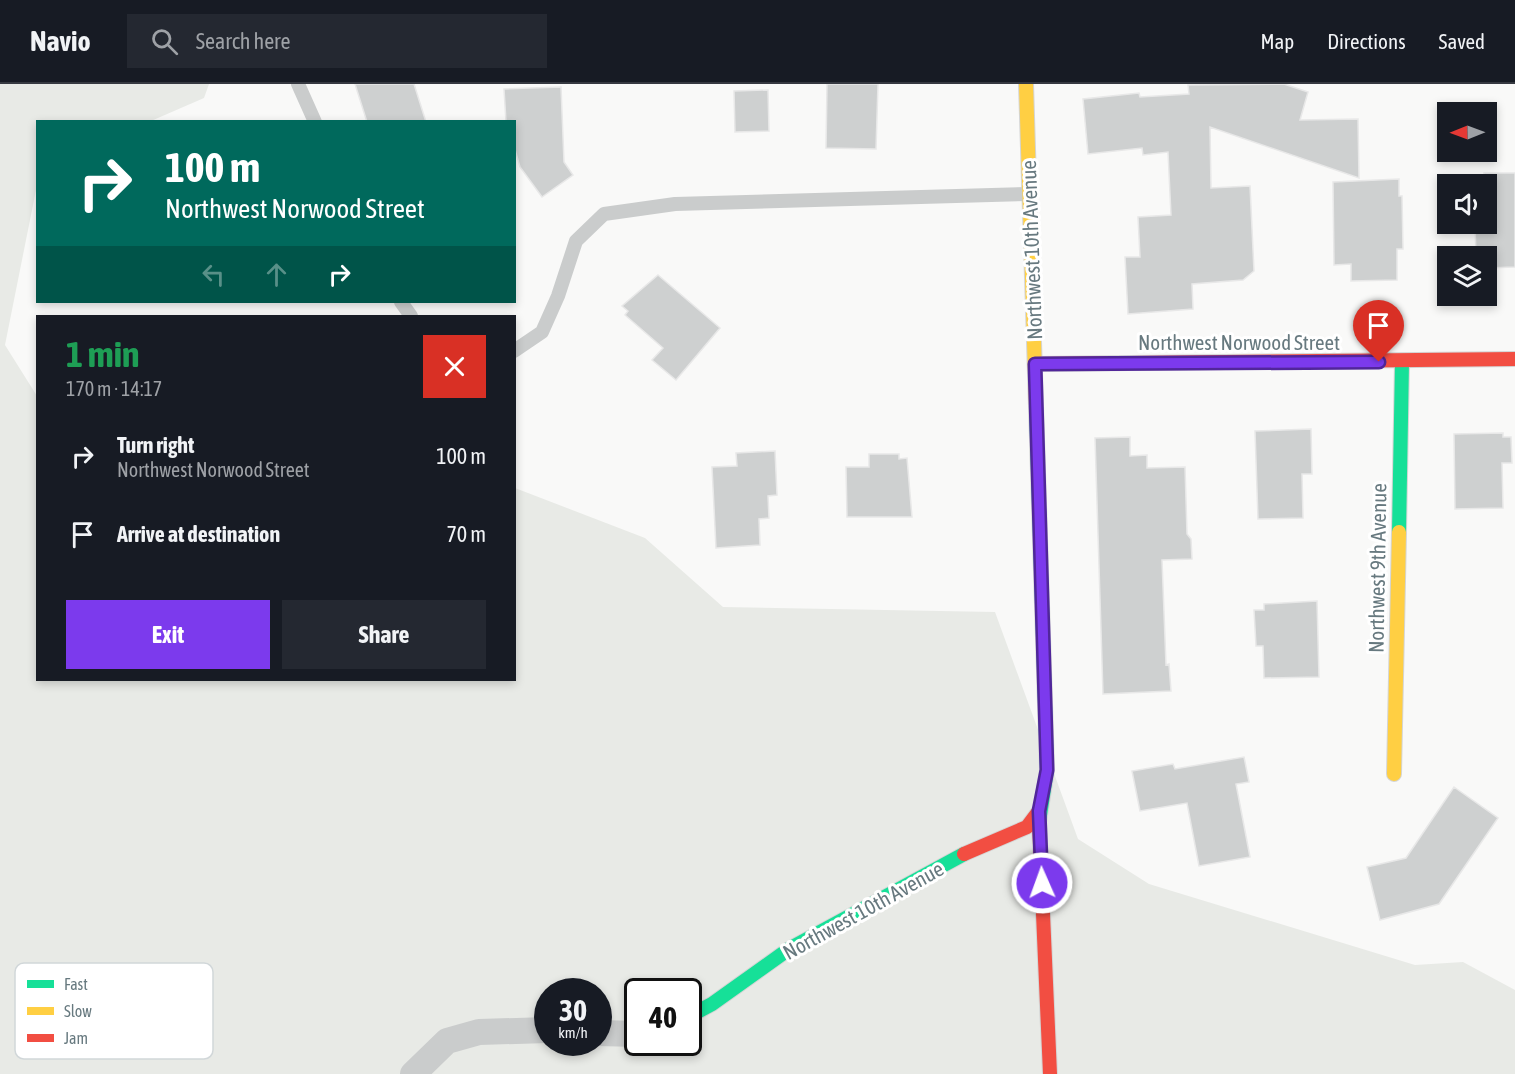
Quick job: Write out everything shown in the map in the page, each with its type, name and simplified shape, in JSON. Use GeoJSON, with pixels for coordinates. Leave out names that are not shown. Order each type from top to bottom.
{"type":"FeatureCollection","features":[{"type":"Feature","properties":{"kind":"street","name":"Northwest 10th Avenue"},"geometry":{"type":"LineString","coordinates":[[1026,84],[1047,770],[1039,811],[1050,1074]]}},
{"type":"Feature","properties":{"kind":"street","name":"Northwest Norwood Street"},"geometry":{"type":"LineString","coordinates":[[1035,364],[1402,362],[1515,359]]}},
{"type":"Feature","properties":{"kind":"street","name":"Northwest 9th Avenue"},"geometry":{"type":"LineString","coordinates":[[1394,774],[1402,362]]}},
{"type":"Feature","properties":{"kind":"street","name":"Northwest 10th Avenue"},"geometry":{"type":"LineString","coordinates":[[702,1009],[789,949],[968,852],[1027,827],[1039,811]]}},
{"type":"Feature","properties":{"kind":"street"},"geometry":{"type":"LineString","coordinates":[[413,1074],[447,1041],[478,1032],[534,1030]]}},
{"type":"Feature","properties":{"kind":"lane"},"geometry":{"type":"LineString","coordinates":[[298,84],[314,120]]}},
{"type":"Feature","properties":{"kind":"lane"},"geometry":{"type":"LineString","coordinates":[[516,350],[542,332],[558,296],[576,241],[604,214],[675,204],[1029,194]]}},
{"type":"Feature","properties":{"kind":"shaded area"},"geometry":{"type":"Polygon","coordinates":[[[0,84],[209,84],[204,98],[153,120],[36,120],[36,190],[5,345],[36,394],[36,681],[516,681],[516,488],[645,538],[723,607],[995,612],[1078,839],[1149,884],[1415,965],[1463,962],[1515,990],[1515,1074],[0,1074],[0,84]]]}},
{"type":"Feature","properties":{"kind":"building"},"geometry":{"type":"Polygon","coordinates":[[[355,84],[414,84],[425,120],[366,120],[355,84]]]}},
{"type":"Feature","properties":{"kind":"building"},"geometry":{"type":"Polygon","coordinates":[[[827,84],[878,84],[876,149],[826,148],[827,84]]]}},
{"type":"Feature","properties":{"kind":"building"},"geometry":{"type":"Polygon","coordinates":[[[1284,84],[1308,92],[1300,120],[1358,119],[1359,178],[1210,127],[1211,188],[1250,186],[1254,271],[1243,280],[1192,284],[1193,309],[1128,314],[1125,257],[1140,257],[1138,217],[1171,215],[1168,152],[1143,155],[1142,148],[1088,154],[1083,99],[1139,93],[1140,97],[1189,94],[1188,85],[1284,84]]]}},
{"type":"Feature","properties":{"kind":"building"},"geometry":{"type":"Polygon","coordinates":[[[561,87],[564,162],[573,175],[542,197],[520,167],[516,153],[516,120],[506,120],[504,89],[561,87]]]}},
{"type":"Feature","properties":{"kind":"building"},"geometry":{"type":"Polygon","coordinates":[[[768,90],[769,131],[735,132],[734,91],[768,90]]]}},
{"type":"Feature","properties":{"kind":"building"},"geometry":{"type":"Polygon","coordinates":[[[1515,173],[1515,267],[1497,268],[1497,246],[1476,246],[1475,234],[1497,234],[1497,174],[1484,174],[1515,173]]]}},
{"type":"Feature","properties":{"kind":"building"},"geometry":{"type":"Polygon","coordinates":[[[1399,179],[1399,196],[1402,196],[1403,249],[1397,249],[1397,280],[1351,281],[1351,264],[1334,265],[1333,182],[1399,179]]]}},
{"type":"Feature","properties":{"kind":"building"},"geometry":{"type":"Polygon","coordinates":[[[658,275],[720,328],[676,380],[652,360],[663,348],[625,315],[628,311],[622,306],[658,275]]]}},
{"type":"Feature","properties":{"kind":"building"},"geometry":{"type":"Polygon","coordinates":[[[1311,429],[1312,474],[1302,474],[1303,518],[1258,519],[1255,431],[1311,429]]]}},
{"type":"Feature","properties":{"kind":"building"},"geometry":{"type":"Polygon","coordinates":[[[1503,433],[1503,437],[1511,437],[1512,463],[1502,463],[1503,508],[1455,509],[1454,434],[1503,433]]]}},
{"type":"Feature","properties":{"kind":"building"},"geometry":{"type":"Polygon","coordinates":[[[1130,437],[1130,456],[1147,455],[1147,468],[1185,467],[1187,534],[1191,539],[1192,559],[1162,560],[1166,665],[1169,664],[1171,691],[1103,694],[1095,438],[1130,437]]]}},
{"type":"Feature","properties":{"kind":"building"},"geometry":{"type":"Polygon","coordinates":[[[775,451],[777,495],[768,496],[769,518],[759,519],[760,545],[716,548],[712,467],[737,466],[736,453],[775,451]]]}},
{"type":"Feature","properties":{"kind":"building"},"geometry":{"type":"Polygon","coordinates":[[[869,454],[899,454],[899,459],[907,458],[912,517],[847,517],[846,467],[869,467],[869,454]]]}},
{"type":"Feature","properties":{"kind":"building"},"geometry":{"type":"Polygon","coordinates":[[[1317,601],[1319,677],[1264,678],[1263,646],[1256,646],[1254,610],[1264,610],[1264,604],[1317,601]]]}},
{"type":"Feature","properties":{"kind":"building"},"geometry":{"type":"Polygon","coordinates":[[[1244,757],[1249,782],[1236,784],[1250,857],[1199,866],[1187,803],[1140,811],[1132,771],[1173,764],[1175,769],[1244,757]]]}},
{"type":"Feature","properties":{"kind":"building"},"geometry":{"type":"Polygon","coordinates":[[[1454,787],[1498,818],[1439,904],[1380,920],[1367,867],[1406,858],[1454,787]]]}},
{"type":"Feature","properties":{"kind":"traffic: fast"},"geometry":{"type":"LineString","coordinates":[[1399,532],[1402,362]]}},
{"type":"Feature","properties":{"kind":"traffic: fast"},"geometry":{"type":"LineString","coordinates":[[1036,406],[1047,770],[1039,822]]}},
{"type":"Feature","properties":{"kind":"traffic: fast"},"geometry":{"type":"LineString","coordinates":[[702,1009],[789,949],[964,854]]}},
{"type":"Feature","properties":{"kind":"traffic: slow"},"geometry":{"type":"LineString","coordinates":[[1026,84],[1036,406]]}},
{"type":"Feature","properties":{"kind":"traffic: slow"},"geometry":{"type":"LineString","coordinates":[[1394,774],[1399,532]]}},
{"type":"Feature","properties":{"kind":"traffic: jam"},"geometry":{"type":"LineString","coordinates":[[1035,364],[1515,359]]}},
{"type":"Feature","properties":{"kind":"traffic: jam"},"geometry":{"type":"LineString","coordinates":[[964,854],[1027,827],[1039,811]]}},
{"type":"Feature","properties":{"kind":"traffic: jam"},"geometry":{"type":"LineString","coordinates":[[1039,822],[1050,1074]]}},
{"type":"Feature","properties":{"kind":"route"},"geometry":{"type":"LineString","coordinates":[[1042,883],[1039,811],[1047,770],[1035,364],[1379,362]]}}]}
